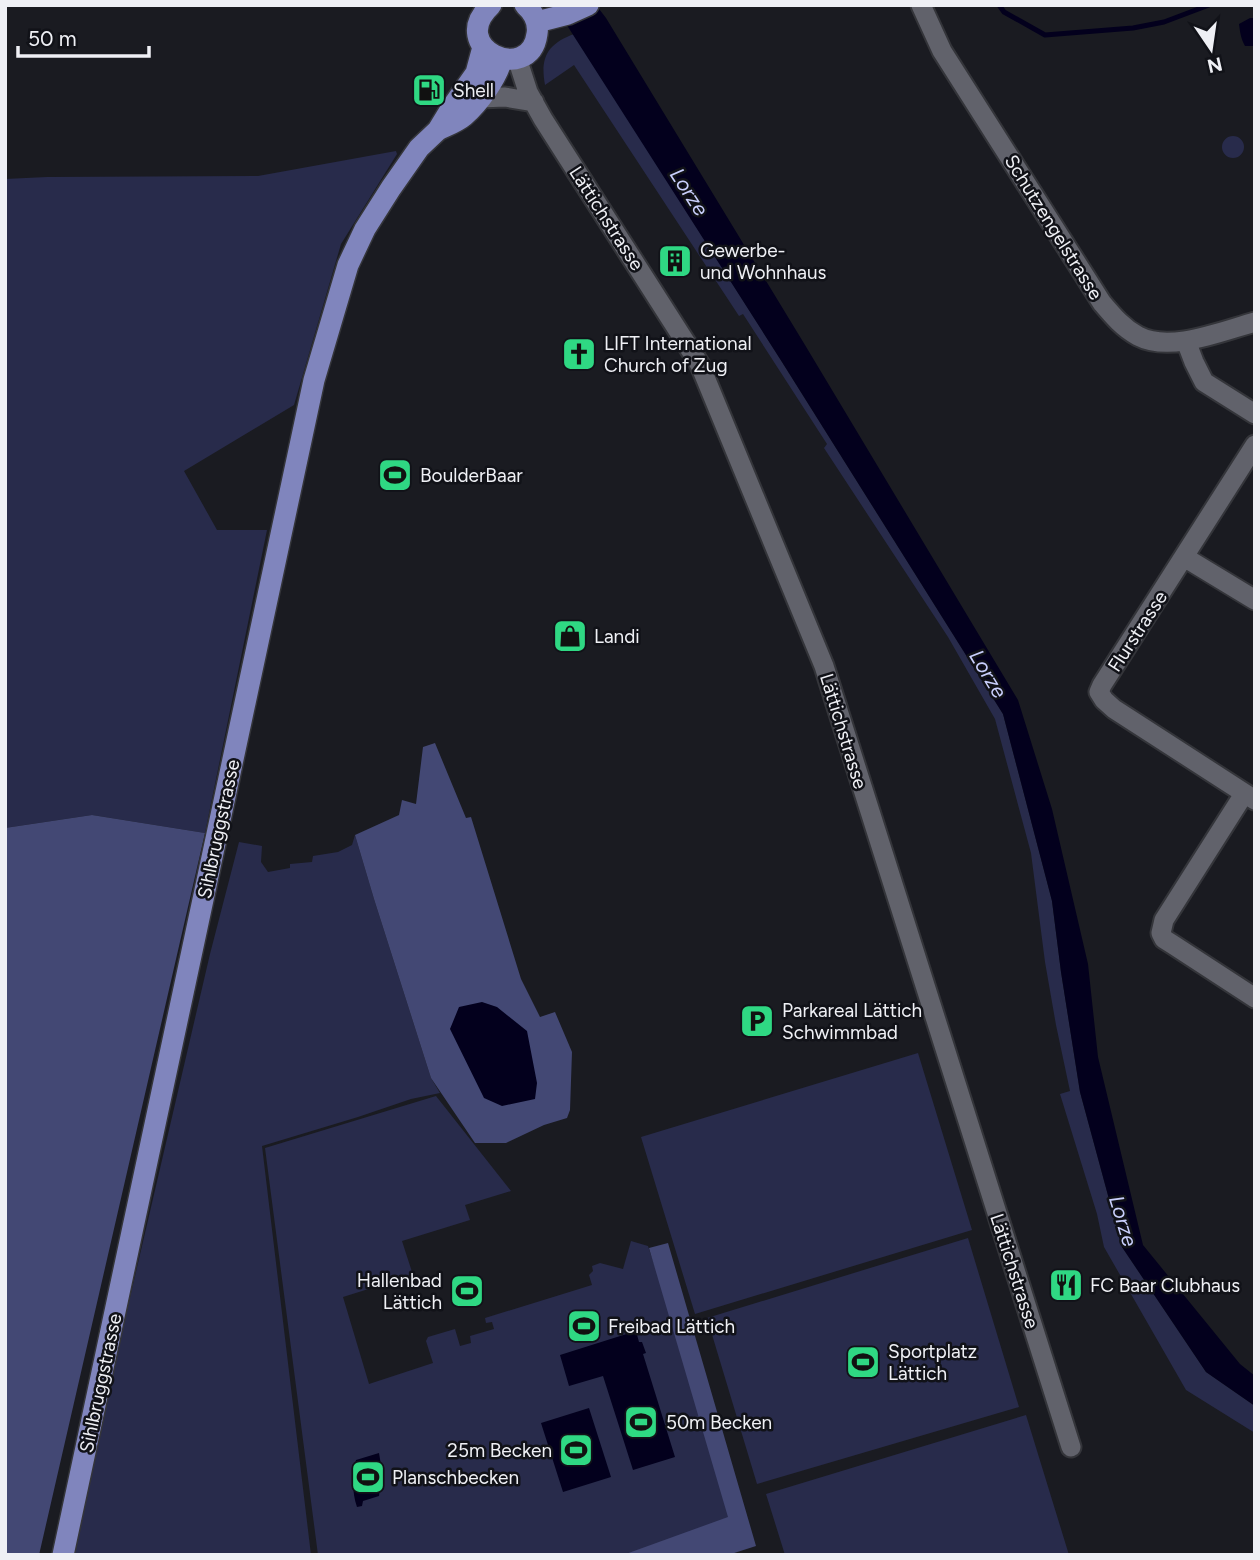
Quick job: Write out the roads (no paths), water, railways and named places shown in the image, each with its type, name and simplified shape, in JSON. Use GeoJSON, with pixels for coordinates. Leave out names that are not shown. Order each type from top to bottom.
{"type":"FeatureCollection","features":[{"type":"Feature","properties":{"kind":"main road","name":"Sihlbruggstrasse"},"geometry":{"type":"LineString","coordinates":[[63,1555],[314,380],[348,265],[365,229],[391,188],[419,148],[438,130],[476,73],[483,47],[479,25],[491,5]]}},
{"type":"Feature","properties":{"kind":"main road"},"geometry":{"type":"LineString","coordinates":[[539,15],[568,14],[588,5]]}},
{"type":"Feature","properties":{"kind":"main road","name":"Sihlbruggstrasse"},"geometry":{"type":"LineString","coordinates":[[438,130],[463,117],[510,59],[525,54],[532,48],[538,31],[539,15]]}},
{"type":"Feature","properties":{"kind":"main road"},"geometry":{"type":"LineString","coordinates":[[483,47],[488,52],[510,59]]}},
{"type":"Feature","properties":{"kind":"street","name":"Schutzengelstrasse"},"geometry":{"type":"LineString","coordinates":[[921,5],[942,51],[1102,303],[1120,323],[1140,337],[1162,343],[1186,341],[1255,322]]}},
{"type":"Feature","properties":{"kind":"street","name":"Lättichstrasse"},"geometry":{"type":"LineString","coordinates":[[510,59],[543,119],[700,365],[814,640],[1071,1447]]}},
{"type":"Feature","properties":{"kind":"street"},"geometry":{"type":"LineString","coordinates":[[480,98],[505,97],[534,102]]}},
{"type":"Feature","properties":{"kind":"street"},"geometry":{"type":"LineString","coordinates":[[1186,341],[1205,382],[1255,414]]}},
{"type":"Feature","properties":{"kind":"street","name":"Flurstrasse"},"geometry":{"type":"LineString","coordinates":[[1250,797],[1114,709],[1104,701],[1099,692],[1255,445]]}},
{"type":"Feature","properties":{"kind":"street"},"geometry":{"type":"LineString","coordinates":[[1184,558],[1255,600]]}},
{"type":"Feature","properties":{"kind":"street"},"geometry":{"type":"LineString","coordinates":[[1250,797],[1164,920],[1161,933],[1164,939],[1255,998]]}},
{"type":"Feature","properties":{"kind":"water","name":"Lorze"},"geometry":{"type":"Polygon","coordinates":[[[554,5],[596,5],[606,18],[1018,700],[1052,809],[1088,964],[1098,1057],[1143,1245],[1240,1364],[1255,1376],[1255,1406],[1206,1372],[1122,1247],[1080,1092],[1052,901],[1003,714],[554,5]]]}},
{"type":"Feature","properties":{"kind":"water"},"geometry":{"type":"Polygon","coordinates":[[[1255,18],[1255,46],[1245,46],[1239,24],[1255,18]]]}},
{"type":"Feature","properties":{"kind":"water"},"geometry":{"type":"Polygon","coordinates":[[[482,1002],[497,1007],[527,1031],[537,1083],[535,1099],[502,1106],[484,1098],[450,1029],[459,1007],[482,1002]]]}},
{"type":"Feature","properties":{"kind":"water","name":"50m Becken"},"geometry":{"type":"Polygon","coordinates":[[[636,1331],[646,1353],[643,1354],[675,1457],[633,1470],[603,1376],[569,1386],[560,1355],[636,1331]]]}},
{"type":"Feature","properties":{"kind":"water","name":"25m Becken"},"geometry":{"type":"Polygon","coordinates":[[[589,1408],[611,1477],[563,1492],[541,1423],[589,1408]]]}},
{"type":"Feature","properties":{"kind":"water","name":"Planschbecken"},"geometry":{"type":"Polygon","coordinates":[[[379,1453],[382,1471],[379,1496],[363,1501],[362,1506],[357,1507],[353,1484],[356,1460],[379,1453]]]}},
{"type":"Feature","properties":{"kind":"waterway"},"geometry":{"type":"LineString","coordinates":[[999,5],[1004,12],[1045,35],[1133,28],[1164,22],[1209,5]]}},
{"type":"Feature","properties":{"kind":"place","name":"Shell"},"geometry":{"type":"Point","coordinates":[429,90]}},
{"type":"Feature","properties":{"kind":"place","name":"Gewerbe- und Wohnhaus"},"geometry":{"type":"Point","coordinates":[675,261]}},
{"type":"Feature","properties":{"kind":"place","name":"LIFT International Church of Zug"},"geometry":{"type":"Point","coordinates":[579,354]}},
{"type":"Feature","properties":{"kind":"place","name":"BoulderBaar"},"geometry":{"type":"Point","coordinates":[395,475]}},
{"type":"Feature","properties":{"kind":"place","name":"Landi"},"geometry":{"type":"Point","coordinates":[570,636]}},
{"type":"Feature","properties":{"kind":"place","name":"Parkareal Lättich Schwimmbad"},"geometry":{"type":"Point","coordinates":[757,1021]}},
{"type":"Feature","properties":{"kind":"place","name":"FC Baar Clubhaus"},"geometry":{"type":"Point","coordinates":[1066,1285]}},
{"type":"Feature","properties":{"kind":"place","name":"Hallenbad Lättich"},"geometry":{"type":"Point","coordinates":[467,1291]}},
{"type":"Feature","properties":{"kind":"place","name":"Freibad Lättich"},"geometry":{"type":"Point","coordinates":[584,1326]}},
{"type":"Feature","properties":{"kind":"place","name":"Sportplatz Lättich"},"geometry":{"type":"Point","coordinates":[863,1362]}},
{"type":"Feature","properties":{"kind":"place","name":"50m Becken"},"geometry":{"type":"Point","coordinates":[641,1422]}},
{"type":"Feature","properties":{"kind":"place","name":"25m Becken"},"geometry":{"type":"Point","coordinates":[576,1450]}},
{"type":"Feature","properties":{"kind":"place","name":"Planschbecken"},"geometry":{"type":"Point","coordinates":[368,1477]}}]}
